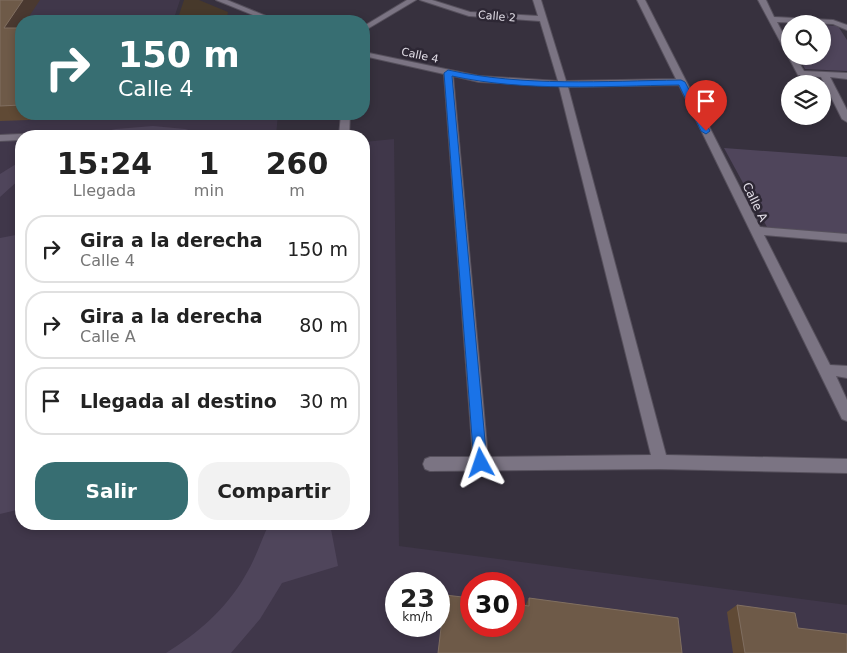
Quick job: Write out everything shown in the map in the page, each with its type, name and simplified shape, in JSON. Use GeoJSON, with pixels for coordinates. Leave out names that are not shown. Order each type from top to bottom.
{"type":"FeatureCollection","features":[{"type":"Feature","properties":{"kind":"street"},"geometry":{"type":"LineString","coordinates":[[220,0],[259,15]]}},
{"type":"Feature","properties":{"kind":"street"},"geometry":{"type":"LineString","coordinates":[[370,25],[412,0]]}},
{"type":"Feature","properties":{"kind":"street","name":"Calle 2"},"geometry":{"type":"LineString","coordinates":[[424,0],[469,14],[543,19]]}},
{"type":"Feature","properties":{"kind":"street"},"geometry":{"type":"LineString","coordinates":[[537,0],[563,84],[660,462]]}},
{"type":"Feature","properties":{"kind":"street","name":"Calle A"},"geometry":{"type":"LineString","coordinates":[[641,0],[847,415]]}},
{"type":"Feature","properties":{"kind":"street"},"geometry":{"type":"LineString","coordinates":[[762,0],[781,38]]}},
{"type":"Feature","properties":{"kind":"street"},"geometry":{"type":"LineString","coordinates":[[771,19],[833,22],[847,28]]}},
{"type":"Feature","properties":{"kind":"street","name":"Calle 4"},"geometry":{"type":"LineString","coordinates":[[370,55],[479,79],[563,84],[681,82]]}},
{"type":"Feature","properties":{"kind":"street"},"geometry":{"type":"LineString","coordinates":[[796,65],[802,73],[847,76]]}},
{"type":"Feature","properties":{"kind":"street"},"geometry":{"type":"LineString","coordinates":[[448,73],[481,463]]}},
{"type":"Feature","properties":{"kind":"street"},"geometry":{"type":"LineString","coordinates":[[824,74],[847,119]]}},
{"type":"Feature","properties":{"kind":"street"},"geometry":{"type":"LineString","coordinates":[[0,138],[15,137]]}},
{"type":"Feature","properties":{"kind":"street"},"geometry":{"type":"LineString","coordinates":[[755,230],[847,238]]}},
{"type":"Feature","properties":{"kind":"street"},"geometry":{"type":"LineString","coordinates":[[826,370],[847,372]]}},
{"type":"Feature","properties":{"kind":"street"},"geometry":{"type":"LineString","coordinates":[[430,464],[660,462],[847,466]]}},
{"type":"Feature","properties":{"kind":"shaded area"},"geometry":{"type":"Polygon","coordinates":[[[0,0],[180,0],[175,15],[15,15],[15,120],[277,120],[277,130],[15,130],[15,530],[370,530],[370,141],[394,139],[399,546],[847,605],[847,653],[0,653],[0,0]]]}},
{"type":"Feature","properties":{"kind":"shaded area"},"geometry":{"type":"Polygon","coordinates":[[[184,0],[199,0],[228,12],[227,15],[179,15],[184,0]]]}},
{"type":"Feature","properties":{"kind":"shaded area"},"geometry":{"type":"Polygon","coordinates":[[[831,26],[838,26],[847,40],[847,71],[805,69],[803,65],[831,65],[831,26]]]}},
{"type":"Feature","properties":{"kind":"shaded area"},"geometry":{"type":"Polygon","coordinates":[[[153,126],[189,130],[111,130],[153,126]]]}},
{"type":"Feature","properties":{"kind":"shaded area"},"geometry":{"type":"Polygon","coordinates":[[[724,148],[847,157],[847,235],[767,227],[724,148]]]}},
{"type":"Feature","properties":{"kind":"shaded area"},"geometry":{"type":"Polygon","coordinates":[[[15,165],[15,183],[0,197],[0,174],[15,165]]]}},
{"type":"Feature","properties":{"kind":"shaded area"},"geometry":{"type":"Polygon","coordinates":[[[15,235],[15,510],[0,514],[0,238],[15,235]]]}},
{"type":"Feature","properties":{"kind":"shaded area"},"geometry":{"type":"Polygon","coordinates":[[[266,530],[331,530],[338,566],[282,583],[260,619],[231,653],[166,653],[200,629],[220,609],[238,588],[255,557],[266,530]]]}},
{"type":"Feature","properties":{"kind":"building"},"geometry":{"type":"Polygon","coordinates":[[[0,0],[23,0],[4,28],[15,28],[15,105],[0,106],[0,0]]]}},
{"type":"Feature","properties":{"kind":"building"},"geometry":{"type":"Polygon","coordinates":[[[450,596],[460,597],[460,637],[525,637],[525,605],[529,606],[529,598],[678,618],[682,653],[438,653],[440,637],[450,637],[450,596]]]}},
{"type":"Feature","properties":{"kind":"building"},"geometry":{"type":"Polygon","coordinates":[[[737,605],[795,613],[798,628],[847,634],[847,653],[745,653],[737,605]]]}},
{"type":"Feature","properties":{"kind":"route"},"geometry":{"type":"LineString","coordinates":[[481,463],[448,73],[479,79],[563,84],[681,82],[706,131]]}}]}
